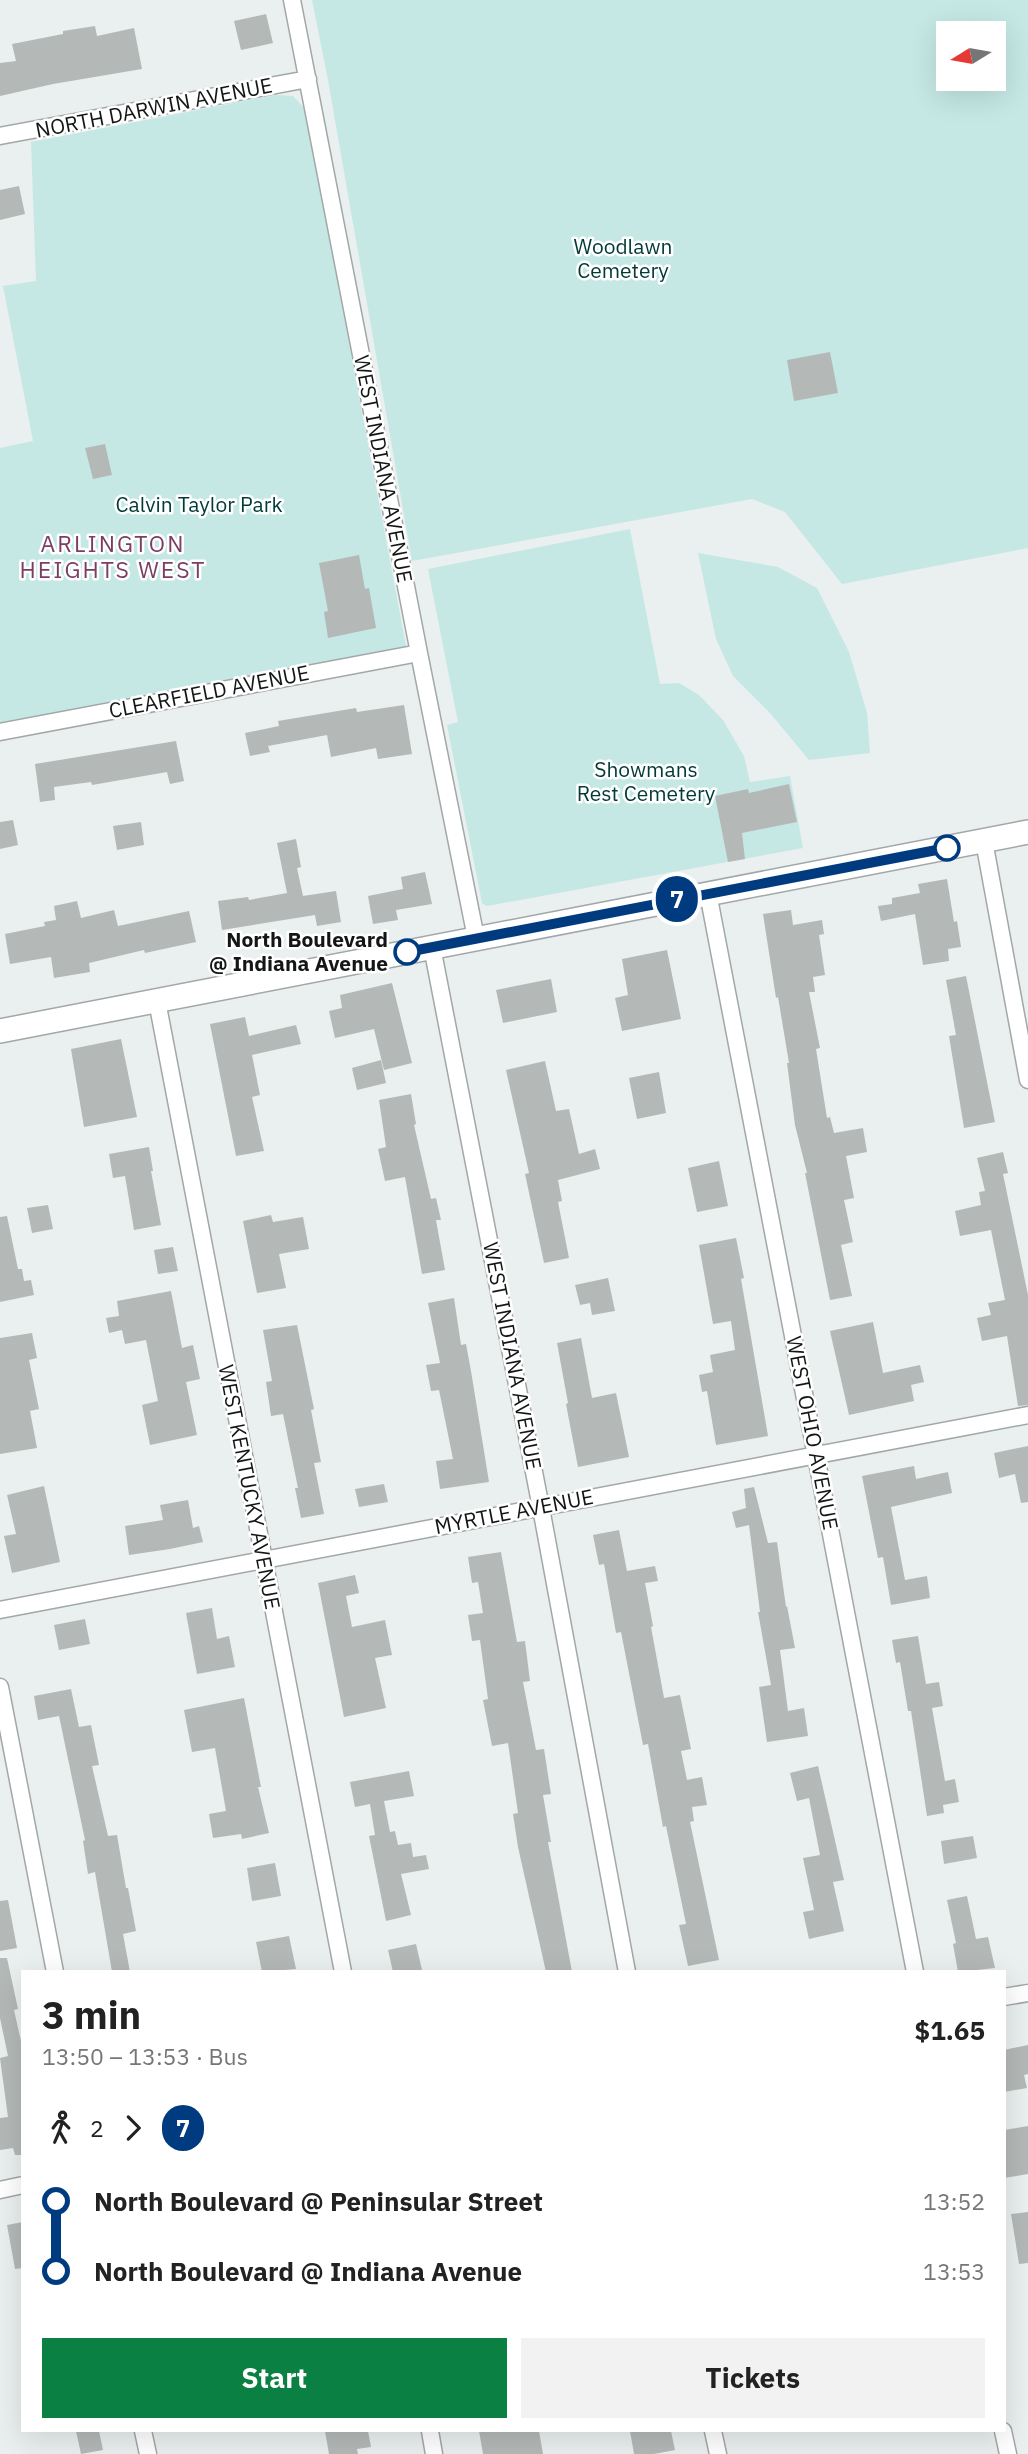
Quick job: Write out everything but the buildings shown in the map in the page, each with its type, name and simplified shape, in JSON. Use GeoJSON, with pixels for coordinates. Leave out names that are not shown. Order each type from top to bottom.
{"type":"FeatureCollection","features":[{"type":"Feature","properties":{"kind":"street","name":"WEST INDIANA AVENUE"},"geometry":{"type":"LineString","coordinates":[[292,0],[476,937]]}},
{"type":"Feature","properties":{"kind":"street","name":"NORTH DARWIN AVENUE"},"geometry":{"type":"LineString","coordinates":[[0,136],[307,79]]}},
{"type":"Feature","properties":{"kind":"street","name":"CLEARFIELD AVENUE"},"geometry":{"type":"LineString","coordinates":[[0,732],[419,653]]}},
{"type":"Feature","properties":{"kind":"street"},"geometry":{"type":"LineString","coordinates":[[0,1031],[1028,832]]}},
{"type":"Feature","properties":{"kind":"street"},"geometry":{"type":"LineString","coordinates":[[984,841],[1028,1080]]}},
{"type":"Feature","properties":{"kind":"street","name":"WEST OHIO AVENUE"},"geometry":{"type":"LineString","coordinates":[[708,893],[915,1970]]}},
{"type":"Feature","properties":{"kind":"street","name":"WEST INDIANA AVENUE"},"geometry":{"type":"LineString","coordinates":[[432,947],[541,1508],[627,1970]]}},
{"type":"Feature","properties":{"kind":"street","name":"WEST KENTUCKY AVENUE"},"geometry":{"type":"LineString","coordinates":[[156,1000],[343,1970]]}},
{"type":"Feature","properties":{"kind":"street","name":"MYRTLE AVENUE"},"geometry":{"type":"LineString","coordinates":[[0,1610],[1028,1415]]}},
{"type":"Feature","properties":{"kind":"street"},"geometry":{"type":"LineString","coordinates":[[0,1688],[55,1970]]}},
{"type":"Feature","properties":{"kind":"street"},"geometry":{"type":"LineString","coordinates":[[1006,1997],[1028,1993]]}},
{"type":"Feature","properties":{"kind":"street"},"geometry":{"type":"LineString","coordinates":[[0,2190],[21,2185]]}},
{"type":"Feature","properties":{"kind":"street"},"geometry":{"type":"LineString","coordinates":[[144,2432],[148,2454]]}},
{"type":"Feature","properties":{"kind":"street"},"geometry":{"type":"LineString","coordinates":[[430,2432],[434,2454]]}},
{"type":"Feature","properties":{"kind":"street"},"geometry":{"type":"LineString","coordinates":[[713,2432],[718,2454]]}},
{"type":"Feature","properties":{"kind":"street"},"geometry":{"type":"LineString","coordinates":[[1003,2432],[1008,2454]]}},
{"type":"Feature","properties":{"kind":"green space","name":"Woodlawn Cemetery"},"geometry":{"type":"Polygon","coordinates":[[[312,0],[1028,0],[1028,548],[842,584],[785,512],[752,499],[412,561],[312,0]]]}},
{"type":"Feature","properties":{"kind":"green space","name":"Calvin Taylor Park"},"geometry":{"type":"Polygon","coordinates":[[[276,95],[293,96],[305,109],[406,646],[0,725],[0,448],[33,441],[3,286],[36,281],[31,142],[276,95]]]}},
{"type":"Feature","properties":{"kind":"green space","name":"Showmans Rest Cemetery"},"geometry":{"type":"Polygon","coordinates":[[[630,529],[660,684],[679,683],[699,695],[723,720],[744,756],[750,782],[790,776],[803,848],[487,906],[482,903],[447,725],[458,722],[428,569],[630,529]]]}},
{"type":"Feature","properties":{"kind":"green space"},"geometry":{"type":"Polygon","coordinates":[[[698,553],[778,567],[817,588],[849,652],[867,713],[870,753],[809,760],[770,713],[733,676],[716,639],[698,553]]]}},
{"type":"Feature","properties":{"kind":"bus line","name":"7"},"geometry":{"type":"LineString","coordinates":[[407,952],[947,848]]}},
{"type":"Feature","properties":{"kind":"place","name":"North Boulevard @ Indiana Avenue"},"geometry":{"type":"Point","coordinates":[407,952]}},
{"type":"Feature","properties":{"kind":"district","name":"ARLINGTON HEIGHTS WEST"},"geometry":{"type":"Point","coordinates":[113,557]}}]}
